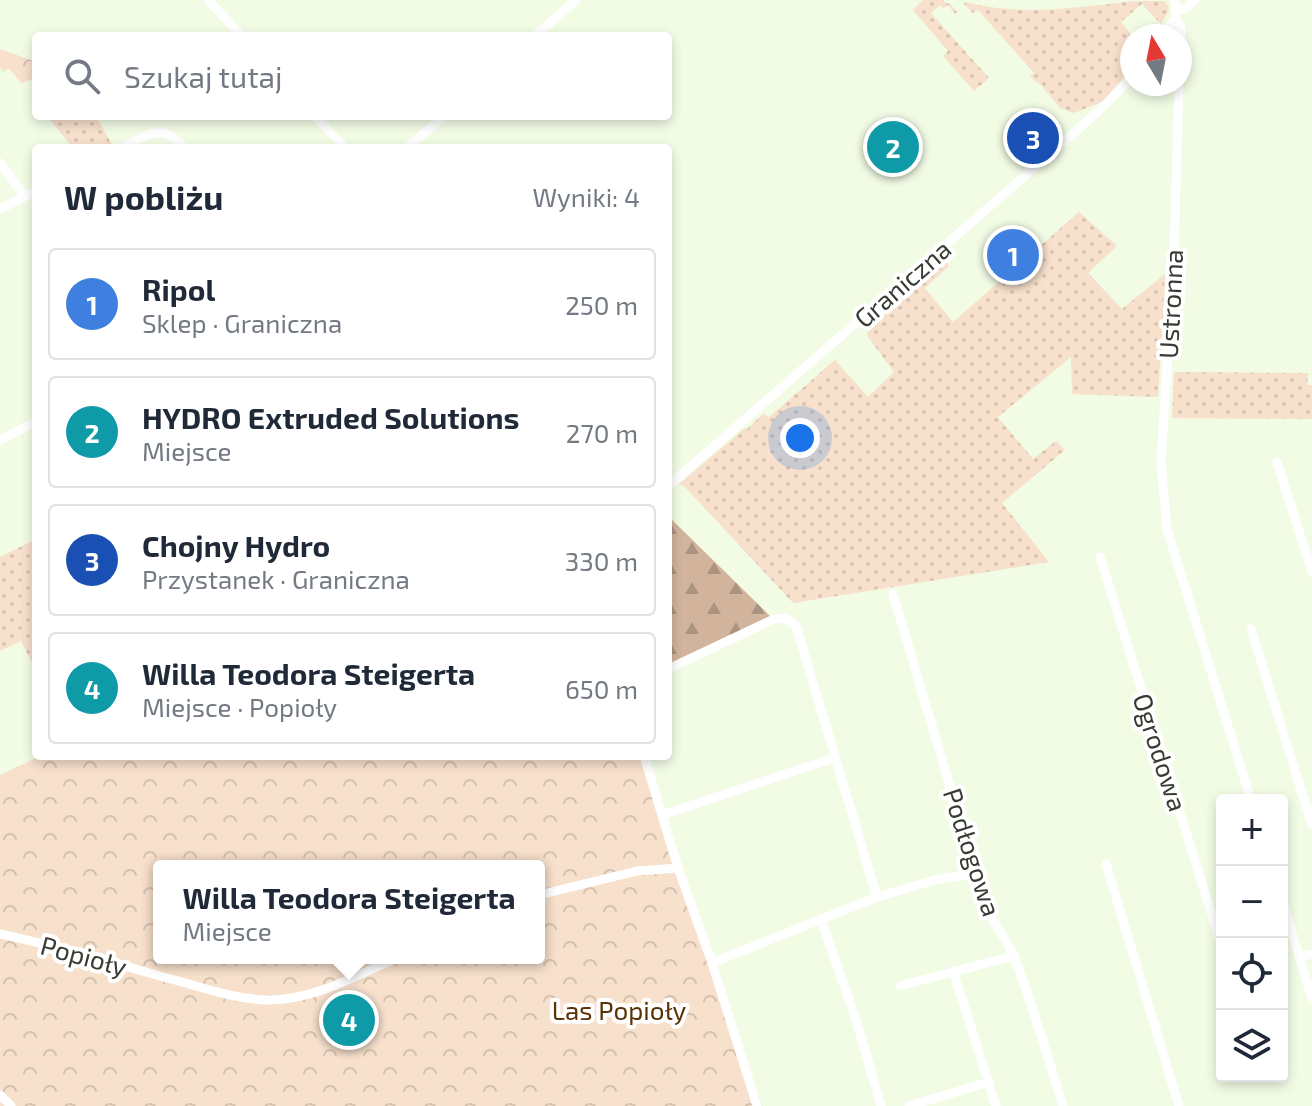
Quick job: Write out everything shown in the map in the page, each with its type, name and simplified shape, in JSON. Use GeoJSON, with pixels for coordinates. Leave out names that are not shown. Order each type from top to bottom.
{"type":"FeatureCollection","features":[{"type":"Feature","properties":{"kind":"street"},"geometry":{"type":"LineString","coordinates":[[208,0],[238,32]]}},
{"type":"Feature","properties":{"kind":"street"},"geometry":{"type":"LineString","coordinates":[[540,32],[576,0]]}},
{"type":"Feature","properties":{"kind":"street"},"geometry":{"type":"LineString","coordinates":[[1176,10],[1186,8],[1195,0]]}},
{"type":"Feature","properties":{"kind":"street","name":"Graniczna"},"geometry":{"type":"LineString","coordinates":[[672,482],[1063,143],[1120,90]]}},
{"type":"Feature","properties":{"kind":"street","name":"Ustronna"},"geometry":{"type":"LineString","coordinates":[[1179,96],[1174,254],[1161,462],[1166,524],[1249,794]]}},
{"type":"Feature","properties":{"kind":"street"},"geometry":{"type":"LineString","coordinates":[[319,120],[341,144]]}},
{"type":"Feature","properties":{"kind":"street"},"geometry":{"type":"LineString","coordinates":[[412,144],[439,120]]}},
{"type":"Feature","properties":{"kind":"street"},"geometry":{"type":"LineString","coordinates":[[130,144],[160,132],[175,138],[180,144]]}},
{"type":"Feature","properties":{"kind":"street"},"geometry":{"type":"LineString","coordinates":[[0,163],[25,196]]}},
{"type":"Feature","properties":{"kind":"street"},"geometry":{"type":"LineString","coordinates":[[0,209],[32,193]]}},
{"type":"Feature","properties":{"kind":"street"},"geometry":{"type":"LineString","coordinates":[[0,440],[32,424]]}},
{"type":"Feature","properties":{"kind":"street"},"geometry":{"type":"LineString","coordinates":[[1277,462],[1312,572]]}},
{"type":"Feature","properties":{"kind":"street","name":"Ogrodowa"},"geometry":{"type":"LineString","coordinates":[[1100,557],[1219,938]]}},
{"type":"Feature","properties":{"kind":"street","name":"Podłogowa"},"geometry":{"type":"LineString","coordinates":[[893,594],[986,908],[1013,956],[1063,1106]]}},
{"type":"Feature","properties":{"kind":"street"},"geometry":{"type":"LineString","coordinates":[[672,667],[774,619],[785,618],[796,626],[877,897]]}},
{"type":"Feature","properties":{"kind":"street"},"geometry":{"type":"LineString","coordinates":[[1251,629],[1312,825]]}},
{"type":"Feature","properties":{"kind":"street"},"geometry":{"type":"LineString","coordinates":[[662,815],[834,758]]}},
{"type":"Feature","properties":{"kind":"street"},"geometry":{"type":"LineString","coordinates":[[645,760],[757,1106]]}},
{"type":"Feature","properties":{"kind":"street"},"geometry":{"type":"LineString","coordinates":[[1106,864],[1179,1106]]}},
{"type":"Feature","properties":{"kind":"street"},"geometry":{"type":"LineString","coordinates":[[545,894],[637,871],[678,868]]}},
{"type":"Feature","properties":{"kind":"street"},"geometry":{"type":"LineString","coordinates":[[712,963],[877,897],[935,880],[977,873]]}},
{"type":"Feature","properties":{"kind":"street"},"geometry":{"type":"LineString","coordinates":[[821,919],[856,1020],[881,1106]]}},
{"type":"Feature","properties":{"kind":"street"},"geometry":{"type":"LineString","coordinates":[[1288,919],[1312,999]]}},
{"type":"Feature","properties":{"kind":"street","name":"Popioły"},"geometry":{"type":"LineString","coordinates":[[0,934],[51,945],[195,986],[262,999],[293,997],[335,987],[384,964]]}},
{"type":"Feature","properties":{"kind":"street"},"geometry":{"type":"LineString","coordinates":[[1299,957],[1312,954]]}},
{"type":"Feature","properties":{"kind":"street"},"geometry":{"type":"LineString","coordinates":[[900,986],[1013,956]]}},
{"type":"Feature","properties":{"kind":"street"},"geometry":{"type":"LineString","coordinates":[[953,971],[996,1106]]}},
{"type":"Feature","properties":{"kind":"street"},"geometry":{"type":"LineString","coordinates":[[909,1106],[989,1082]]}},
{"type":"Feature","properties":{"kind":"street"},"geometry":{"type":"LineString","coordinates":[[0,1095],[11,1106]]}},
{"type":"Feature","properties":{"kind":"green space"},"geometry":{"type":"Polygon","coordinates":[[[923,0],[944,0],[957,12],[955,14],[948,5],[943,9],[940,5],[931,13],[989,78],[974,91],[943,56],[948,51],[913,10],[923,0]]]}},
{"type":"Feature","properties":{"kind":"green space"},"geometry":{"type":"Polygon","coordinates":[[[1135,1],[1164,1],[1169,7],[1161,24],[1142,4],[1121,22],[1120,82],[1102,102],[1074,113],[1060,108],[1030,77],[1034,73],[978,10],[973,13],[964,4],[1029,10],[1135,1]]]}},
{"type":"Feature","properties":{"kind":"green space"},"geometry":{"type":"Polygon","coordinates":[[[0,49],[32,61],[32,79],[21,83],[9,68],[3,72],[0,49]]]}},
{"type":"Feature","properties":{"kind":"green space"},"geometry":{"type":"Polygon","coordinates":[[[50,120],[98,120],[112,144],[70,144],[50,120]]]}},
{"type":"Feature","properties":{"kind":"green space"},"geometry":{"type":"Polygon","coordinates":[[[1079,212],[1117,246],[1088,273],[1122,309],[1166,273],[1158,397],[1072,394],[1071,357],[998,417],[1033,459],[1056,441],[1065,450],[1002,503],[1049,562],[793,603],[679,484],[762,415],[769,417],[835,360],[868,397],[894,372],[868,337],[867,333],[880,320],[876,315],[942,256],[949,266],[925,288],[953,322],[1079,212]]]}},
{"type":"Feature","properties":{"kind":"green space"},"geometry":{"type":"Polygon","coordinates":[[[1174,372],[1308,373],[1307,385],[1312,385],[1312,419],[1172,418],[1174,372]]]}},
{"type":"Feature","properties":{"kind":"green space"},"geometry":{"type":"Polygon","coordinates":[[[672,520],[770,616],[672,664],[672,520]]]}},
{"type":"Feature","properties":{"kind":"green space"},"geometry":{"type":"Polygon","coordinates":[[[32,541],[32,663],[21,641],[0,651],[0,557],[32,541]]]}},
{"type":"Feature","properties":{"kind":"green space","name":"Las Popioły"},"geometry":{"type":"Polygon","coordinates":[[[32,760],[646,760],[762,1106],[0,1106],[0,775],[32,760]]]}},
{"type":"Feature","properties":{"kind":"place","name":"Chojny Hydro"},"geometry":{"type":"Point","coordinates":[1033,138]}},
{"type":"Feature","properties":{"kind":"place","name":"HYDRO Extruded Solutions"},"geometry":{"type":"Point","coordinates":[893,147]}},
{"type":"Feature","properties":{"kind":"place","name":"Ripol"},"geometry":{"type":"Point","coordinates":[1013,255]}},
{"type":"Feature","properties":{"kind":"place","name":"Willa Teodora Steigerta"},"geometry":{"type":"Point","coordinates":[349,1020]}}]}
